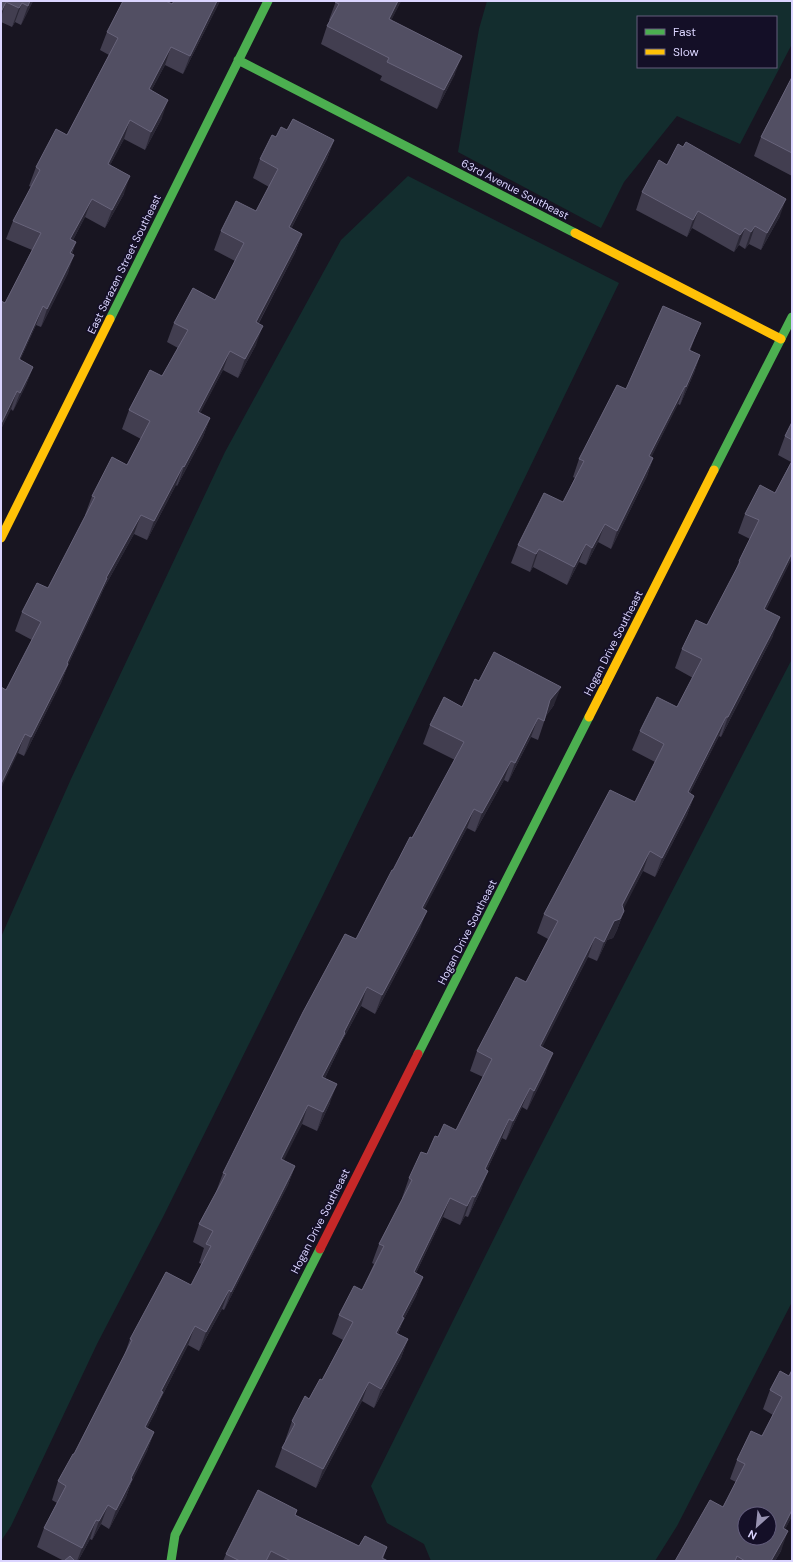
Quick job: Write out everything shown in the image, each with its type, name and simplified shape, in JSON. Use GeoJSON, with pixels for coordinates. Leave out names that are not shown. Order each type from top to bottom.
{"type":"FeatureCollection","features":[{"type":"Feature","properties":{"kind":"street","name":"East Sarazen Street Southeast"},"geometry":{"type":"LineString","coordinates":[[1,538],[268,1]]}},
{"type":"Feature","properties":{"kind":"street","name":"63rd Avenue Southeast"},"geometry":{"type":"LineString","coordinates":[[238,60],[781,339]]}},
{"type":"Feature","properties":{"kind":"street","name":"Hogan Drive Southeast"},"geometry":{"type":"LineString","coordinates":[[171,1561],[175,1535],[792,317]]}},
{"type":"Feature","properties":{"kind":"green space"},"geometry":{"type":"Polygon","coordinates":[[[487,1],[792,1],[792,44],[740,144],[677,116],[624,182],[601,228],[458,152],[479,29],[487,1]]]}},
{"type":"Feature","properties":{"kind":"green space"},"geometry":{"type":"Polygon","coordinates":[[[408,176],[619,283],[323,895],[163,1217],[97,1344],[11,1526],[1,1541],[1,937],[71,779],[225,452],[341,240],[408,176]]]}},
{"type":"Feature","properties":{"kind":"green space"},"geometry":{"type":"Polygon","coordinates":[[[792,659],[792,1302],[677,1526],[655,1561],[431,1561],[424,1544],[387,1523],[371,1486],[523,1180],[792,659]]]}},
{"type":"Feature","properties":{"kind":"building"},"geometry":{"type":"Polygon","coordinates":[[[1,1],[30,1],[28,6],[22,3],[19,8],[6,2],[1,12],[1,1]]]}},
{"type":"Feature","properties":{"kind":"building"},"geometry":{"type":"Polygon","coordinates":[[[123,1],[166,1],[172,4],[174,1],[217,1],[190,56],[171,47],[149,89],[168,100],[151,132],[130,120],[108,164],[130,176],[112,210],[92,199],[70,239],[76,242],[70,253],[74,255],[47,309],[43,306],[19,359],[33,367],[20,393],[17,391],[1,424],[1,301],[5,303],[41,233],[13,221],[40,170],[36,167],[56,129],[67,135],[118,38],[107,32],[123,1]]]}},
{"type":"Feature","properties":{"kind":"building"},"geometry":{"type":"Polygon","coordinates":[[[398,1],[389,19],[462,56],[444,90],[387,62],[389,58],[327,26],[339,4],[335,2],[398,1]]]}},
{"type":"Feature","properties":{"kind":"building"},"geometry":{"type":"Polygon","coordinates":[[[792,77],[792,153],[761,137],[792,77]]]}},
{"type":"Feature","properties":{"kind":"building"},"geometry":{"type":"Polygon","coordinates":[[[293,119],[334,140],[289,227],[302,234],[256,322],[263,326],[245,359],[230,351],[198,412],[210,418],[154,521],[141,515],[106,578],[67,663],[68,664],[31,737],[25,734],[1,784],[1,687],[6,690],[41,622],[22,612],[37,583],[48,588],[95,497],[92,496],[112,457],[127,465],[150,421],[129,410],[150,370],[162,376],[188,330],[174,323],[193,288],[215,300],[244,243],[221,231],[236,201],[256,211],[278,169],[260,159],[272,135],[276,137],[281,127],[287,130],[293,119]]]}},
{"type":"Feature","properties":{"kind":"building"},"geometry":{"type":"Polygon","coordinates":[[[686,142],[786,199],[767,233],[755,226],[751,232],[745,228],[740,235],[698,211],[693,220],[642,192],[659,160],[667,165],[678,144],[683,147],[686,142]]]}},
{"type":"Feature","properties":{"kind":"building"},"geometry":{"type":"Polygon","coordinates":[[[663,306],[701,323],[689,350],[700,355],[686,387],[685,386],[649,456],[653,458],[617,531],[605,524],[592,548],[586,544],[574,567],[539,549],[536,554],[518,545],[544,493],[563,502],[584,461],[579,459],[617,385],[626,389],[663,306]]]}},
{"type":"Feature","properties":{"kind":"building"},"geometry":{"type":"Polygon","coordinates":[[[792,422],[792,440],[785,436],[792,422]]]}},
{"type":"Feature","properties":{"kind":"building"},"geometry":{"type":"Polygon","coordinates":[[[792,461],[792,553],[764,609],[780,617],[728,717],[726,717],[688,792],[694,796],[662,858],[650,851],[622,905],[624,911],[620,919],[614,921],[604,942],[595,937],[540,1046],[553,1053],[534,1091],[530,1088],[513,1121],[509,1119],[485,1169],[488,1171],[475,1197],[472,1196],[467,1206],[450,1198],[414,1272],[423,1277],[402,1317],[404,1318],[396,1333],[408,1339],[381,1389],[369,1382],[323,1469],[282,1448],[295,1424],[292,1421],[305,1396],[309,1399],[320,1379],[322,1380],[353,1322],[339,1315],[354,1286],[362,1290],[384,1246],[379,1244],[412,1180],[409,1178],[421,1152],[427,1154],[435,1136],[438,1137],[444,1124],[456,1130],[492,1059],[477,1051],[516,977],[526,982],[558,921],[544,914],[610,790],[635,802],[664,744],[640,731],[657,697],[677,707],[702,659],[682,649],[696,620],[707,625],[740,562],[739,561],[759,520],[745,514],[760,485],[775,493],[792,461]]]}},
{"type":"Feature","properties":{"kind":"building"},"geometry":{"type":"Polygon","coordinates":[[[494,652],[561,687],[550,700],[544,721],[538,718],[515,763],[511,761],[482,813],[474,809],[422,908],[427,911],[382,995],[367,987],[322,1077],[337,1084],[323,1112],[308,1105],[281,1159],[295,1166],[278,1200],[231,1292],[229,1290],[206,1332],[195,1326],[161,1391],[163,1392],[145,1427],[154,1432],[116,1510],[108,1505],[99,1521],[96,1520],[82,1548],[44,1528],[66,1486],[58,1481],[74,1454],[132,1340],[130,1339],[166,1272],[191,1285],[211,1246],[206,1244],[213,1231],[199,1224],[226,1174],[223,1173],[303,1012],[345,934],[356,939],[410,837],[412,838],[464,742],[430,725],[444,697],[462,707],[475,679],[479,681],[494,652]]]}},
{"type":"Feature","properties":{"kind":"building"},"geometry":{"type":"Polygon","coordinates":[[[792,1370],[792,1510],[783,1528],[788,1531],[771,1561],[745,1561],[737,1556],[735,1561],[675,1561],[710,1500],[723,1507],[745,1464],[737,1460],[751,1431],[762,1436],[782,1397],[770,1390],[780,1371],[789,1376],[792,1370]]]}},
{"type":"Feature","properties":{"kind":"building"},"geometry":{"type":"Polygon","coordinates":[[[258,1490],[297,1510],[295,1515],[359,1546],[365,1536],[387,1547],[382,1558],[388,1561],[291,1561],[271,1551],[266,1561],[240,1561],[226,1554],[258,1490]]]}},
{"type":"Feature","properties":{"kind":"building"},"geometry":{"type":"Polygon","coordinates":[[[70,1556],[75,1561],[64,1561],[70,1556]]]}},
{"type":"Feature","properties":{"kind":"traffic: fast"},"geometry":{"type":"LineString","coordinates":[[110,319],[268,1]]}},
{"type":"Feature","properties":{"kind":"traffic: fast"},"geometry":{"type":"LineString","coordinates":[[238,60],[575,233]]}},
{"type":"Feature","properties":{"kind":"traffic: fast"},"geometry":{"type":"LineString","coordinates":[[714,470],[792,317]]}},
{"type":"Feature","properties":{"kind":"traffic: fast"},"geometry":{"type":"LineString","coordinates":[[418,1054],[589,717]]}},
{"type":"Feature","properties":{"kind":"traffic: fast"},"geometry":{"type":"LineString","coordinates":[[171,1561],[175,1535],[320,1249]]}},
{"type":"Feature","properties":{"kind":"traffic: slow"},"geometry":{"type":"LineString","coordinates":[[575,233],[781,339]]}},
{"type":"Feature","properties":{"kind":"traffic: slow"},"geometry":{"type":"LineString","coordinates":[[1,538],[110,319]]}},
{"type":"Feature","properties":{"kind":"traffic: slow"},"geometry":{"type":"LineString","coordinates":[[589,717],[714,470]]}},
{"type":"Feature","properties":{"kind":"traffic: jam"},"geometry":{"type":"LineString","coordinates":[[320,1249],[418,1054]]}}]}
